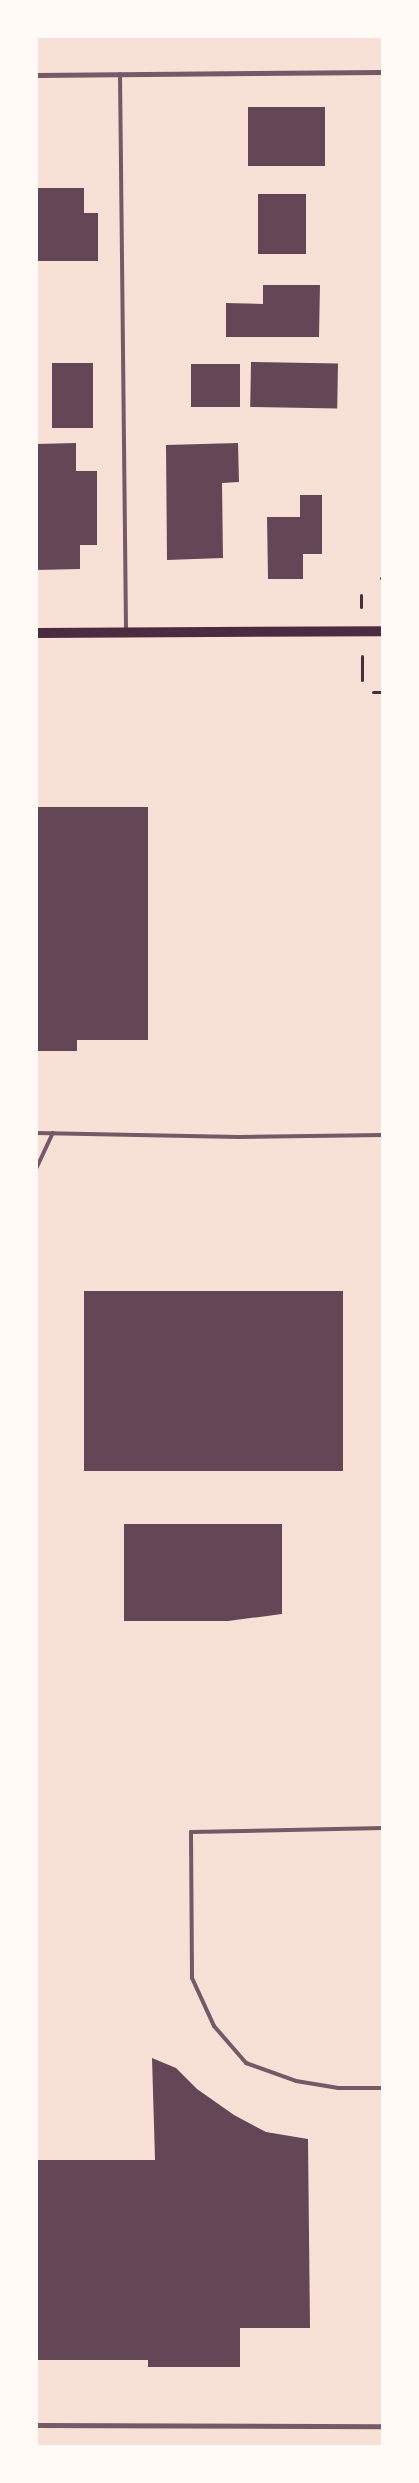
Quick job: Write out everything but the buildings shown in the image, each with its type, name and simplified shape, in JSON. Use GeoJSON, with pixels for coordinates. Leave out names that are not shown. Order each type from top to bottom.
{"type":"FeatureCollection","features":[{"type":"Feature","properties":{"kind":"main road"},"geometry":{"type":"LineString","coordinates":[[36,634],[383,631]]}},
{"type":"Feature","properties":{"kind":"street"},"geometry":{"type":"LineString","coordinates":[[36,75],[383,72]]}},
{"type":"Feature","properties":{"kind":"street"},"geometry":{"type":"LineString","coordinates":[[36,2425],[383,2426]]}},
{"type":"Feature","properties":{"kind":"lane"},"geometry":{"type":"LineString","coordinates":[[120,74],[126,633]]}},
{"type":"Feature","properties":{"kind":"lane"},"geometry":{"type":"LineString","coordinates":[[36,1133],[239,1137],[383,1135]]}},
{"type":"Feature","properties":{"kind":"lane"},"geometry":{"type":"LineString","coordinates":[[36,1170],[53,1133]]}},
{"type":"Feature","properties":{"kind":"lane"},"geometry":{"type":"LineString","coordinates":[[383,1828],[190,1832],[192,1978],[214,2026],[246,2063],[296,2081],[338,2088],[383,2088]]}},
{"type":"Feature","properties":{"kind":"path"},"geometry":{"type":"LineString","coordinates":[[373,692],[383,692]]}}]}
